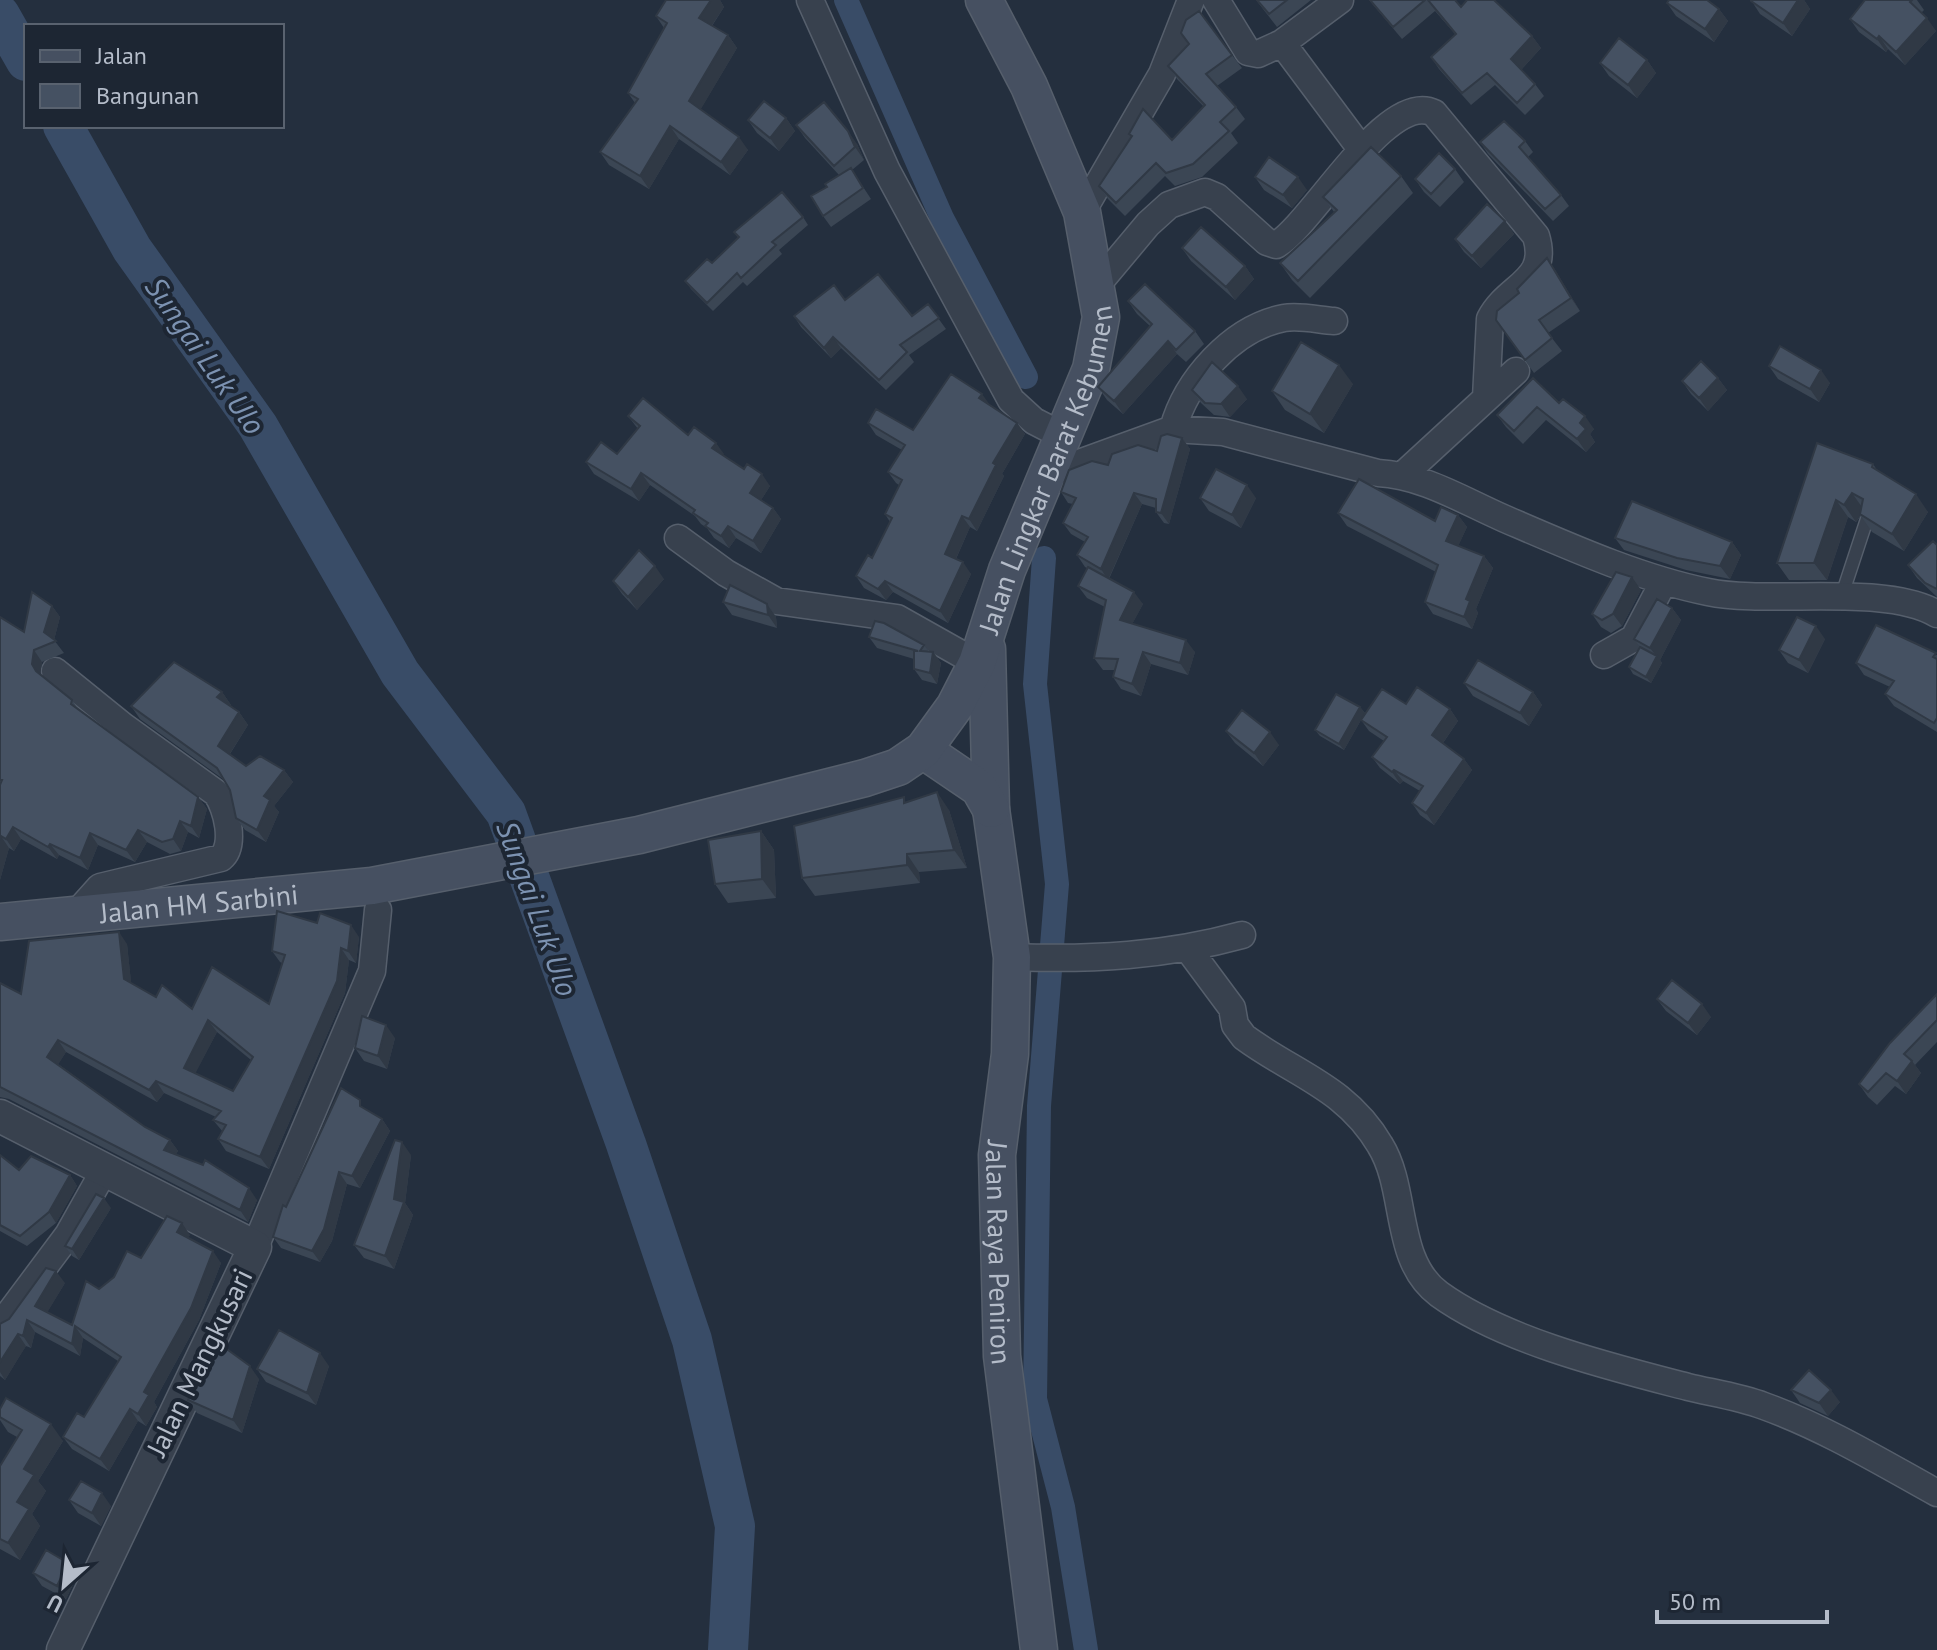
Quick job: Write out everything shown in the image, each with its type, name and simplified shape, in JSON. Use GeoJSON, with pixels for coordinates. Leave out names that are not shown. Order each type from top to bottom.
{"type":"FeatureCollection","features":[{"type":"Feature","properties":{"kind":"main road","name":"Jalan Lingkar Barat Kebumen"},"geometry":{"type":"LineString","coordinates":[[739,811],[898,767],[923,750],[955,706],[977,663],[1026,522],[1065,437],[1074,403],[1091,369],[1101,317],[1082,212],[1029,86],[984,0]]}},
{"type":"Feature","properties":{"kind":"main road","name":"Jalan Raya Peniron"},"geometry":{"type":"LineString","coordinates":[[987,627],[991,809],[1012,957],[1010,1054],[997,1155],[1002,1356],[1039,1650]]}},
{"type":"Feature","properties":{"kind":"main road"},"geometry":{"type":"LineString","coordinates":[[923,750],[979,788],[991,809]]}},
{"type":"Feature","properties":{"kind":"main road","name":"Jalan HM Sarbini"},"geometry":{"type":"LineString","coordinates":[[0,922],[305,895],[388,896],[739,811]]}},
{"type":"Feature","properties":{"kind":"street"},"geometry":{"type":"LineString","coordinates":[[810,0],[887,171],[1011,400],[1034,421],[1065,437]]}},
{"type":"Feature","properties":{"kind":"street"},"geometry":{"type":"LineString","coordinates":[[1082,212],[1162,74],[1191,0]]}},
{"type":"Feature","properties":{"kind":"street"},"geometry":{"type":"LineString","coordinates":[[1216,0],[1248,52],[1258,54],[1282,43],[1340,0]]}},
{"type":"Feature","properties":{"kind":"street"},"geometry":{"type":"LineString","coordinates":[[1282,43],[1361,149]]}},
{"type":"Feature","properties":{"kind":"street"},"geometry":{"type":"LineString","coordinates":[[1097,285],[1148,224],[1169,205],[1205,192],[1217,197],[1267,242],[1276,245],[1361,149],[1410,111],[1426,109],[1434,113],[1536,236],[1540,264],[1490,319],[1486,398]]}},
{"type":"Feature","properties":{"kind":"street"},"geometry":{"type":"LineString","coordinates":[[1173,429],[1191,384],[1237,340],[1263,325],[1286,317],[1334,321]]}},
{"type":"Feature","properties":{"kind":"street"},"geometry":{"type":"LineString","coordinates":[[1404,474],[1516,371]]}},
{"type":"Feature","properties":{"kind":"street"},"geometry":{"type":"LineString","coordinates":[[1049,474],[1173,429],[1223,432],[1378,473],[1404,474],[1512,522],[1664,581],[1711,593],[1902,602],[1937,614]]}},
{"type":"Feature","properties":{"kind":"street"},"geometry":{"type":"LineString","coordinates":[[678,538],[726,573],[776,601],[897,618],[977,663]]}},
{"type":"Feature","properties":{"kind":"street"},"geometry":{"type":"LineString","coordinates":[[1604,655],[1634,638],[1664,581]]}},
{"type":"Feature","properties":{"kind":"street"},"geometry":{"type":"LineString","coordinates":[[55,671],[123,726],[216,793],[223,803],[228,839],[228,851],[221,858],[100,887],[74,916]]}},
{"type":"Feature","properties":{"kind":"street"},"geometry":{"type":"LineString","coordinates":[[255,1247],[372,971],[388,896]]}},
{"type":"Feature","properties":{"kind":"street"},"geometry":{"type":"LineString","coordinates":[[1012,957],[1084,959],[1189,950],[1242,935]]}},
{"type":"Feature","properties":{"kind":"street"},"geometry":{"type":"LineString","coordinates":[[1189,950],[1232,1008],[1235,1025],[1244,1037],[1341,1097],[1368,1127],[1393,1172],[1411,1255],[1422,1276],[1438,1293],[1483,1318],[1549,1346],[1636,1373],[1763,1406],[1843,1440],[1937,1493]]}},
{"type":"Feature","properties":{"kind":"street","name":"Jalan Mangkusari"},"geometry":{"type":"LineString","coordinates":[[0,1116],[255,1247],[63,1650]]}},
{"type":"Feature","properties":{"kind":"street"},"geometry":{"type":"LineString","coordinates":[[0,1326],[68,1235],[105,1169]]}},
{"type":"Feature","properties":{"kind":"lane"},"geometry":{"type":"LineString","coordinates":[[1841,598],[1867,519]]}},
{"type":"Feature","properties":{"kind":"building"},"geometry":{"type":"Polygon","coordinates":[[[666,0],[711,0],[699,18],[728,35],[689,101],[739,137],[721,162],[670,126],[640,176],[600,152],[638,99],[628,93],[667,23],[656,16],[666,0]]]}},
{"type":"Feature","properties":{"kind":"building"},"geometry":{"type":"Polygon","coordinates":[[[1257,0],[1287,0],[1269,14],[1257,0]]]}},
{"type":"Feature","properties":{"kind":"building"},"geometry":{"type":"Polygon","coordinates":[[[1370,0],[1425,0],[1393,27],[1370,0]]]}},
{"type":"Feature","properties":{"kind":"building"},"geometry":{"type":"Polygon","coordinates":[[[1428,0],[1455,0],[1461,7],[1467,0],[1494,0],[1532,36],[1511,59],[1535,84],[1517,103],[1487,73],[1462,93],[1431,57],[1456,34],[1428,0]]]}},
{"type":"Feature","properties":{"kind":"building"},"geometry":{"type":"Polygon","coordinates":[[[1669,0],[1707,0],[1719,9],[1705,29],[1667,3],[1669,0]]]}},
{"type":"Feature","properties":{"kind":"building"},"geometry":{"type":"Polygon","coordinates":[[[1751,0],[1798,0],[1783,23],[1751,0]]]}},
{"type":"Feature","properties":{"kind":"building"},"geometry":{"type":"Polygon","coordinates":[[[1865,0],[1912,0],[1910,2],[1927,18],[1896,52],[1879,36],[1877,39],[1850,19],[1865,0]]]}},
{"type":"Feature","properties":{"kind":"building"},"geometry":{"type":"Polygon","coordinates":[[[1199,11],[1232,55],[1206,74],[1236,107],[1220,122],[1229,131],[1193,164],[1166,173],[1156,163],[1116,203],[1099,186],[1132,136],[1129,134],[1143,109],[1172,140],[1205,105],[1168,66],[1189,44],[1181,33],[1186,20],[1199,11]]]}},
{"type":"Feature","properties":{"kind":"building"},"geometry":{"type":"Polygon","coordinates":[[[1619,38],[1647,60],[1628,85],[1600,63],[1619,38]]]}},
{"type":"Feature","properties":{"kind":"building"},"geometry":{"type":"Polygon","coordinates":[[[764,101],[786,118],[770,138],[748,120],[764,101]]]}},
{"type":"Feature","properties":{"kind":"building"},"geometry":{"type":"Polygon","coordinates":[[[824,102],[848,131],[855,147],[834,166],[796,125],[824,102]]]}},
{"type":"Feature","properties":{"kind":"building"},"geometry":{"type":"Polygon","coordinates":[[[1504,121],[1525,141],[1519,147],[1561,195],[1545,209],[1480,142],[1504,121]]]}},
{"type":"Feature","properties":{"kind":"building"},"geometry":{"type":"Polygon","coordinates":[[[1371,147],[1401,176],[1298,281],[1280,263],[1337,210],[1323,197],[1371,147]]]}},
{"type":"Feature","properties":{"kind":"building"},"geometry":{"type":"Polygon","coordinates":[[[1439,153],[1455,169],[1431,194],[1415,179],[1439,153]]]}},
{"type":"Feature","properties":{"kind":"building"},"geometry":{"type":"Polygon","coordinates":[[[1269,157],[1298,177],[1283,195],[1255,177],[1269,157]]]}},
{"type":"Feature","properties":{"kind":"building"},"geometry":{"type":"Polygon","coordinates":[[[851,168],[863,188],[823,216],[811,196],[851,168]]]}},
{"type":"Feature","properties":{"kind":"building"},"geometry":{"type":"Polygon","coordinates":[[[782,192],[803,217],[772,242],[776,245],[741,278],[737,273],[707,303],[685,281],[707,259],[712,263],[739,237],[734,232],[782,192]]]}},
{"type":"Feature","properties":{"kind":"building"},"geometry":{"type":"Polygon","coordinates":[[[1487,204],[1505,221],[1472,256],[1455,239],[1487,204]]]}},
{"type":"Feature","properties":{"kind":"building"},"geometry":{"type":"Polygon","coordinates":[[[1201,227],[1245,266],[1226,287],[1182,248],[1201,227]]]}},
{"type":"Feature","properties":{"kind":"building"},"geometry":{"type":"Polygon","coordinates":[[[1547,258],[1571,298],[1539,320],[1552,338],[1525,360],[1496,320],[1497,311],[1519,293],[1517,289],[1547,258]]]}},
{"type":"Feature","properties":{"kind":"building"},"geometry":{"type":"Polygon","coordinates":[[[878,274],[912,316],[928,304],[939,318],[900,345],[907,352],[879,380],[833,337],[824,348],[794,316],[834,285],[845,300],[878,274]]]}},
{"type":"Feature","properties":{"kind":"building"},"geometry":{"type":"Polygon","coordinates":[[[1145,284],[1195,331],[1176,350],[1168,341],[1114,401],[1098,387],[1152,324],[1128,301],[1145,284]]]}},
{"type":"Feature","properties":{"kind":"building"},"geometry":{"type":"Polygon","coordinates":[[[1301,342],[1339,365],[1310,414],[1272,391],[1301,342]]]}},
{"type":"Feature","properties":{"kind":"building"},"geometry":{"type":"Polygon","coordinates":[[[1780,346],[1821,370],[1810,389],[1769,366],[1780,346]]]}},
{"type":"Feature","properties":{"kind":"building"},"geometry":{"type":"Polygon","coordinates":[[[1701,361],[1718,378],[1699,398],[1682,381],[1701,361]]]}},
{"type":"Feature","properties":{"kind":"building"},"geometry":{"type":"Polygon","coordinates":[[[1212,362],[1238,386],[1221,404],[1205,403],[1192,390],[1212,362]]]}},
{"type":"Feature","properties":{"kind":"building"},"geometry":{"type":"Polygon","coordinates":[[[951,374],[982,394],[979,398],[1017,423],[993,463],[996,465],[969,519],[962,516],[945,554],[963,562],[940,611],[885,581],[878,589],[856,576],[868,555],[872,558],[892,518],[885,514],[902,480],[888,472],[905,445],[868,423],[876,409],[913,430],[951,374]]]}},
{"type":"Feature","properties":{"kind":"building"},"geometry":{"type":"Polygon","coordinates":[[[1533,378],[1559,403],[1563,399],[1585,416],[1580,423],[1586,429],[1577,439],[1537,407],[1514,431],[1497,415],[1533,378]]]}},
{"type":"Feature","properties":{"kind":"building"},"geometry":{"type":"Polygon","coordinates":[[[643,398],[688,435],[694,427],[716,443],[712,448],[744,469],[747,464],[762,474],[750,493],[773,508],[753,541],[728,526],[721,536],[705,526],[708,523],[693,513],[695,510],[641,473],[631,489],[586,462],[601,442],[617,454],[640,426],[628,416],[643,398]]]}},
{"type":"Feature","properties":{"kind":"building"},"geometry":{"type":"Polygon","coordinates":[[[1167,434],[1182,438],[1161,513],[1156,512],[1156,499],[1134,493],[1101,569],[1077,555],[1088,537],[1063,523],[1076,498],[1061,492],[1069,470],[1092,461],[1108,465],[1112,454],[1138,445],[1157,451],[1161,436],[1167,434]]]}},
{"type":"Feature","properties":{"kind":"building"},"geometry":{"type":"Polygon","coordinates":[[[1817,443],[1873,464],[1872,467],[1916,494],[1892,534],[1860,514],[1863,499],[1852,493],[1844,505],[1836,500],[1814,563],[1777,563],[1817,443]]]}},
{"type":"Feature","properties":{"kind":"building"},"geometry":{"type":"Polygon","coordinates":[[[1216,469],[1247,485],[1232,515],[1200,498],[1216,469]]]}},
{"type":"Feature","properties":{"kind":"building"},"geometry":{"type":"Polygon","coordinates":[[[1359,479],[1435,521],[1441,507],[1458,515],[1446,541],[1484,556],[1466,599],[1470,601],[1464,617],[1425,602],[1438,565],[1338,513],[1359,479]]]}},
{"type":"Feature","properties":{"kind":"building"},"geometry":{"type":"Polygon","coordinates":[[[1632,501],[1732,542],[1720,566],[1677,558],[1615,538],[1632,501]]]}},
{"type":"Feature","properties":{"kind":"building"},"geometry":{"type":"Polygon","coordinates":[[[1933,541],[1937,545],[1937,589],[1925,583],[1908,565],[1933,541]]]}},
{"type":"Feature","properties":{"kind":"building"},"geometry":{"type":"Polygon","coordinates":[[[639,550],[655,566],[628,597],[613,581],[639,550]]]}},
{"type":"Feature","properties":{"kind":"building"},"geometry":{"type":"Polygon","coordinates":[[[1088,567],[1134,592],[1120,620],[1186,640],[1180,663],[1143,652],[1132,684],[1113,677],[1118,659],[1094,658],[1106,600],[1078,586],[1088,567]]]}},
{"type":"Feature","properties":{"kind":"building"},"geometry":{"type":"Polygon","coordinates":[[[1616,572],[1632,577],[1613,614],[1602,620],[1592,614],[1616,572]]]}},
{"type":"Feature","properties":{"kind":"building"},"geometry":{"type":"Polygon","coordinates":[[[730,585],[767,604],[768,615],[723,602],[730,585]]]}},
{"type":"Feature","properties":{"kind":"building"},"geometry":{"type":"Polygon","coordinates":[[[32,592],[52,606],[44,632],[56,641],[34,650],[32,664],[36,671],[72,700],[71,704],[198,797],[191,826],[180,821],[173,839],[162,842],[138,830],[126,850],[90,833],[80,858],[50,844],[48,847],[13,827],[6,839],[1,836],[0,840],[0,617],[24,632],[32,592]]]}},
{"type":"Feature","properties":{"kind":"building"},"geometry":{"type":"Polygon","coordinates":[[[1657,599],[1672,608],[1650,648],[1634,639],[1657,599]]]}},
{"type":"Feature","properties":{"kind":"building"},"geometry":{"type":"Polygon","coordinates":[[[1797,617],[1816,626],[1799,660],[1779,650],[1797,617]]]}},
{"type":"Feature","properties":{"kind":"building"},"geometry":{"type":"Polygon","coordinates":[[[875,621],[924,645],[920,651],[933,652],[930,673],[914,669],[914,651],[918,651],[869,637],[875,621]]]}},
{"type":"Feature","properties":{"kind":"building"},"geometry":{"type":"Polygon","coordinates":[[[1876,625],[1936,653],[1933,657],[1937,659],[1937,718],[1934,723],[1885,694],[1894,681],[1856,663],[1876,625]]]}},
{"type":"Feature","properties":{"kind":"building"},"geometry":{"type":"Polygon","coordinates":[[[1640,647],[1657,656],[1646,677],[1629,667],[1640,647]]]}},
{"type":"Feature","properties":{"kind":"building"},"geometry":{"type":"Polygon","coordinates":[[[1478,660],[1533,692],[1520,713],[1464,683],[1478,660]]]}},
{"type":"Feature","properties":{"kind":"building"},"geometry":{"type":"Polygon","coordinates":[[[174,662],[222,692],[217,697],[239,712],[218,746],[246,766],[260,756],[284,770],[264,796],[270,800],[257,830],[236,818],[230,790],[217,768],[131,706],[174,662]]]}},
{"type":"Feature","properties":{"kind":"building"},"geometry":{"type":"Polygon","coordinates":[[[1417,687],[1450,709],[1432,735],[1464,759],[1426,813],[1412,803],[1423,786],[1394,770],[1392,772],[1372,757],[1387,737],[1361,720],[1382,689],[1406,704],[1417,687]]]}},
{"type":"Feature","properties":{"kind":"building"},"geometry":{"type":"Polygon","coordinates":[[[1336,694],[1360,707],[1339,744],[1315,730],[1336,694]]]}},
{"type":"Feature","properties":{"kind":"building"},"geometry":{"type":"Polygon","coordinates":[[[1242,710],[1270,732],[1254,753],[1226,731],[1242,710]]]}},
{"type":"Feature","properties":{"kind":"building"},"geometry":{"type":"Polygon","coordinates":[[[937,792],[954,850],[907,854],[907,865],[802,878],[794,826],[904,797],[904,803],[937,792]]]}},
{"type":"Feature","properties":{"kind":"building"},"geometry":{"type":"Polygon","coordinates":[[[761,831],[762,879],[715,884],[708,840],[761,831]]]}},
{"type":"Feature","properties":{"kind":"building"},"geometry":{"type":"Polygon","coordinates":[[[277,911],[317,923],[320,913],[351,925],[348,951],[341,948],[337,981],[260,1157],[218,1139],[226,1125],[213,1120],[221,1111],[156,1081],[149,1090],[58,1040],[47,1057],[145,1127],[170,1140],[164,1150],[203,1165],[205,1160],[249,1188],[240,1210],[0,1087],[0,983],[21,994],[29,941],[119,932],[124,979],[156,997],[162,985],[192,1009],[212,967],[269,1004],[285,955],[272,951],[277,911]],[[208,1020],[184,1068],[233,1091],[253,1057],[208,1020]]]}},
{"type":"Feature","properties":{"kind":"building"},"geometry":{"type":"Polygon","coordinates":[[[1672,980],[1702,1004],[1688,1023],[1657,999],[1672,980]]]}},
{"type":"Feature","properties":{"kind":"building"},"geometry":{"type":"Polygon","coordinates":[[[1937,994],[1937,1020],[1904,1054],[1912,1061],[1897,1081],[1886,1073],[1868,1092],[1859,1084],[1890,1043],[1937,994]]]}},
{"type":"Feature","properties":{"kind":"building"},"geometry":{"type":"Polygon","coordinates":[[[362,1016],[386,1025],[378,1056],[355,1048],[362,1016]]]}},
{"type":"Feature","properties":{"kind":"building"},"geometry":{"type":"Polygon","coordinates":[[[341,1088],[360,1100],[360,1106],[382,1119],[352,1176],[339,1172],[324,1229],[312,1251],[273,1237],[283,1205],[286,1207],[341,1088]]]}},
{"type":"Feature","properties":{"kind":"building"},"geometry":{"type":"Polygon","coordinates":[[[395,1140],[402,1142],[394,1199],[404,1202],[385,1256],[354,1245],[395,1140]]]}},
{"type":"Feature","properties":{"kind":"building"},"geometry":{"type":"Polygon","coordinates":[[[0,1155],[19,1170],[31,1156],[70,1175],[49,1212],[20,1236],[0,1225],[0,1155]]]}},
{"type":"Feature","properties":{"kind":"building"},"geometry":{"type":"Polygon","coordinates":[[[96,1194],[104,1198],[72,1249],[65,1246],[96,1194]]]}},
{"type":"Feature","properties":{"kind":"building"},"geometry":{"type":"Polygon","coordinates":[[[167,1216],[182,1223],[177,1232],[213,1251],[191,1308],[144,1392],[149,1395],[138,1414],[130,1409],[100,1459],[63,1437],[77,1413],[84,1417],[121,1357],[75,1326],[72,1344],[27,1320],[23,1336],[18,1334],[0,1362],[0,1324],[9,1319],[46,1268],[56,1271],[35,1306],[72,1325],[86,1281],[99,1289],[114,1277],[127,1251],[141,1258],[167,1216]]]}},
{"type":"Feature","properties":{"kind":"building"},"geometry":{"type":"Polygon","coordinates":[[[279,1330],[320,1353],[307,1393],[257,1369],[279,1330]]]}},
{"type":"Feature","properties":{"kind":"building"},"geometry":{"type":"Polygon","coordinates":[[[217,1342],[250,1366],[233,1420],[188,1400],[217,1342]]]}},
{"type":"Feature","properties":{"kind":"building"},"geometry":{"type":"Polygon","coordinates":[[[1809,1370],[1831,1390],[1819,1403],[1791,1390],[1809,1370]]]}},
{"type":"Feature","properties":{"kind":"building"},"geometry":{"type":"Polygon","coordinates":[[[6,1398],[51,1424],[24,1469],[34,1475],[17,1502],[29,1509],[8,1543],[0,1539],[0,1466],[22,1430],[0,1417],[0,1409],[6,1398]]]}},
{"type":"Feature","properties":{"kind":"building"},"geometry":{"type":"Polygon","coordinates":[[[81,1481],[102,1493],[92,1513],[69,1500],[81,1481]]]}},
{"type":"Feature","properties":{"kind":"building"},"geometry":{"type":"Polygon","coordinates":[[[46,1550],[68,1563],[57,1586],[33,1573],[46,1550]]]}},
{"type":"Feature","properties":{"kind":"waterway"},"geometry":{"type":"LineString","coordinates":[[846,0],[942,218],[1026,377]]}},
{"type":"Feature","properties":{"kind":"waterway","name":"Sungai Luk Ulo"},"geometry":{"type":"LineString","coordinates":[[0,15],[24,57]]}},
{"type":"Feature","properties":{"kind":"waterway","name":"Sungai Luk Ulo"},"geometry":{"type":"LineString","coordinates":[[64,128],[132,249],[258,426],[400,673],[506,813],[626,1144],[692,1340],[735,1526],[728,1650]]}},
{"type":"Feature","properties":{"kind":"waterway"},"geometry":{"type":"LineString","coordinates":[[1044,558],[1035,684],[1057,884],[1039,1106],[1035,1399],[1063,1507],[1086,1650]]}}]}
